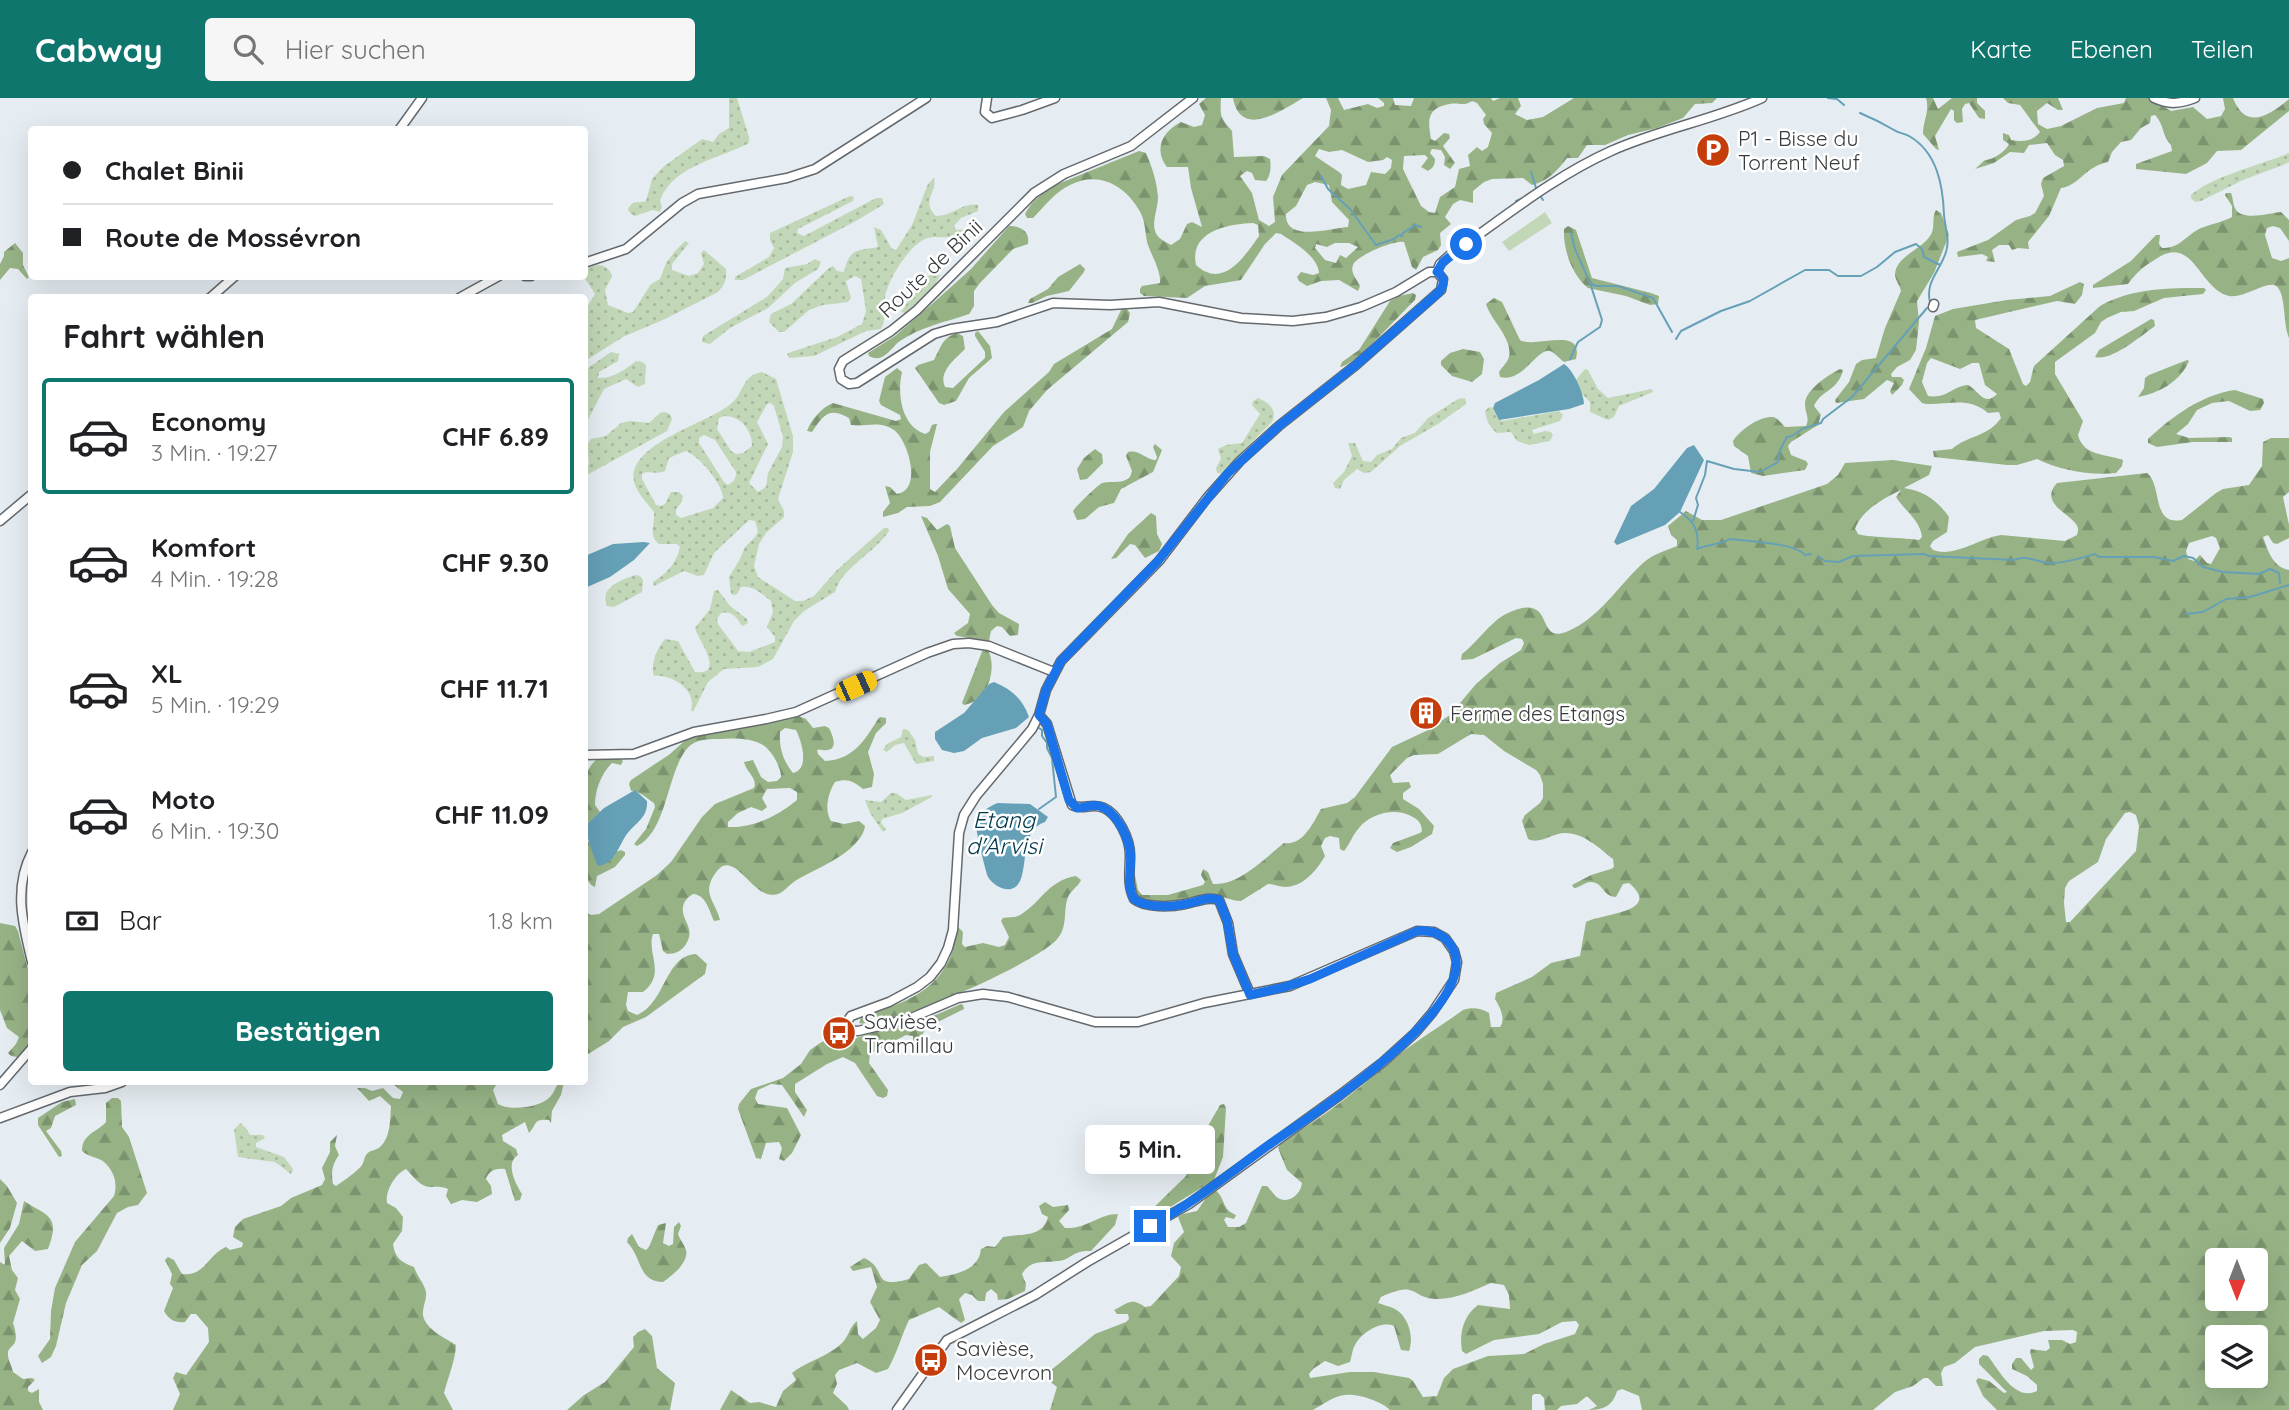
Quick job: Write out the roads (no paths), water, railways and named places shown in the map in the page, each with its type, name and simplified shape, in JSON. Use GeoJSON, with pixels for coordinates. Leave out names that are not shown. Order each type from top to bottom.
{"type":"FeatureCollection","features":[{"type":"Feature","properties":{"kind":"street"},"geometry":{"type":"LineString","coordinates":[[402,126],[422,98]]}},
{"type":"Feature","properties":{"kind":"street"},"geometry":{"type":"LineString","coordinates":[[588,262],[626,249],[692,196],[708,190],[810,172],[926,98]]}},
{"type":"Feature","properties":{"kind":"street"},"geometry":{"type":"LineString","coordinates":[[987,98],[985,112],[988,117],[994,118],[1055,98]]}},
{"type":"Feature","properties":{"kind":"street","name":"Route de Binii"},"geometry":{"type":"LineString","coordinates":[[1193,98],[1127,148],[1072,171],[1037,190],[917,310],[891,331],[844,361],[839,369],[841,379],[849,384],[856,383],[939,332],[997,322],[1058,302],[1110,305],[1159,302],[1241,318],[1293,321],[1326,317],[1361,307],[1396,292],[1429,272],[1440,275],[1446,259],[1517,208],[1607,153],[1648,136],[1762,98]]}},
{"type":"Feature","properties":{"kind":"street"},"geometry":{"type":"LineString","coordinates":[[2154,98],[2173,104],[2195,98]]}},
{"type":"Feature","properties":{"kind":"street"},"geometry":{"type":"LineString","coordinates":[[897,1410],[947,1339],[1035,1295],[1189,1203],[1342,1094],[1415,1033],[1444,996],[1456,974],[1456,954],[1450,944],[1442,936],[1428,931],[1417,931],[1310,979],[1250,995],[1204,1003],[1138,1022],[1107,1024],[1071,1017],[1009,997],[983,993],[958,998],[898,1022],[855,1031],[845,1028],[848,1018],[909,992],[927,980],[941,963],[953,930],[960,833],[964,816],[976,796],[1018,748],[1039,715],[1054,672],[1064,657],[1158,561],[1240,461],[1436,295],[1442,288],[1440,275]]}},
{"type":"Feature","properties":{"kind":"street"},"geometry":{"type":"LineString","coordinates":[[214,294],[230,280]]}},
{"type":"Feature","properties":{"kind":"street"},"geometry":{"type":"LineString","coordinates":[[466,294],[492,280]]}},
{"type":"Feature","properties":{"kind":"street"},"geometry":{"type":"LineString","coordinates":[[0,521],[28,497]]}},
{"type":"Feature","properties":{"kind":"street"},"geometry":{"type":"LineString","coordinates":[[588,755],[638,753],[694,732],[796,712],[953,644],[989,646],[1054,672]]}},
{"type":"Feature","properties":{"kind":"street"},"geometry":{"type":"LineString","coordinates":[[1039,715],[1047,724],[1072,805],[1077,808],[1093,805],[1105,808],[1120,826],[1130,849],[1129,880],[1134,899],[1141,903],[1173,906],[1210,898],[1219,900],[1227,920],[1233,954],[1250,995]]}},
{"type":"Feature","properties":{"kind":"street"},"geometry":{"type":"LineString","coordinates":[[28,861],[22,875],[20,891],[28,938]]}},
{"type":"Feature","properties":{"kind":"street"},"geometry":{"type":"LineString","coordinates":[[0,1085],[28,1053]]}},
{"type":"Feature","properties":{"kind":"street"},"geometry":{"type":"LineString","coordinates":[[0,1118],[70,1092],[114,1085]]}},
{"type":"Feature","properties":{"kind":"water"},"geometry":{"type":"Polygon","coordinates":[[[1564,364],[1577,382],[1584,404],[1569,409],[1499,420],[1493,408],[1495,403],[1564,364]]]}},
{"type":"Feature","properties":{"kind":"water"},"geometry":{"type":"Polygon","coordinates":[[[1694,445],[1704,460],[1680,512],[1665,525],[1617,545],[1614,542],[1631,506],[1654,489],[1687,448],[1694,445]]]}},
{"type":"Feature","properties":{"kind":"water"},"geometry":{"type":"Polygon","coordinates":[[[650,543],[634,560],[610,577],[588,587],[588,555],[613,544],[650,543]]]}},
{"type":"Feature","properties":{"kind":"water"},"geometry":{"type":"Polygon","coordinates":[[[994,682],[1016,695],[1029,717],[1016,728],[982,738],[964,751],[954,753],[942,750],[935,739],[935,732],[964,713],[989,684],[994,682]]]}},
{"type":"Feature","properties":{"kind":"water"},"geometry":{"type":"Polygon","coordinates":[[[635,790],[647,801],[646,812],[627,834],[613,858],[598,866],[588,838],[588,823],[604,808],[635,790]]]}},
{"type":"Feature","properties":{"kind":"water","name":"Etang d'Arvisi"},"geometry":{"type":"Polygon","coordinates":[[[998,803],[1030,804],[1048,817],[1030,836],[1021,878],[1018,885],[1011,889],[998,886],[988,877],[976,827],[981,814],[998,803]]]}},
{"type":"Feature","properties":{"kind":"waterway"},"geometry":{"type":"LineString","coordinates":[[1828,98],[1837,99],[1844,105]]}},
{"type":"Feature","properties":{"kind":"waterway"},"geometry":{"type":"LineString","coordinates":[[1860,113],[1919,143],[1937,170],[1948,243],[1931,282],[1930,302]]}},
{"type":"Feature","properties":{"kind":"waterway"},"geometry":{"type":"LineString","coordinates":[[1531,172],[1537,191]]}},
{"type":"Feature","properties":{"kind":"waterway"},"geometry":{"type":"LineString","coordinates":[[1321,176],[1328,189],[1350,209],[1376,245],[1402,236],[1415,225],[1421,227]]}},
{"type":"Feature","properties":{"kind":"waterway"},"geometry":{"type":"LineString","coordinates":[[1516,201],[1523,198]]}},
{"type":"Feature","properties":{"kind":"waterway"},"geometry":{"type":"LineString","coordinates":[[1571,233],[1590,283],[1596,286],[1618,286],[1653,298],[1672,332]]}},
{"type":"Feature","properties":{"kind":"waterway"},"geometry":{"type":"LineString","coordinates":[[1676,339],[1681,331],[1721,311],[1750,301],[1805,270],[1829,270],[1838,276],[1861,276],[1895,252],[1916,244],[1922,249],[1924,257],[1940,265]]}},
{"type":"Feature","properties":{"kind":"waterway"},"geometry":{"type":"LineString","coordinates":[[1570,359],[1578,342],[1600,327],[1602,320],[1590,283]]}},
{"type":"Feature","properties":{"kind":"waterway"},"geometry":{"type":"LineString","coordinates":[[1693,521],[1698,505],[1696,498],[1707,461],[1734,469],[1760,472],[1778,462],[1780,450],[1787,437],[1821,423],[1852,397],[1927,308]]}},
{"type":"Feature","properties":{"kind":"waterway"},"geometry":{"type":"LineString","coordinates":[[1680,512],[1695,528],[1698,537],[1697,549],[1730,539],[1782,545],[1805,555],[1811,554]]}},
{"type":"Feature","properties":{"kind":"waterway"},"geometry":{"type":"LineString","coordinates":[[1818,556],[1825,561],[1839,562],[1853,556],[1924,554],[2014,560],[2028,558],[2046,563],[2095,554],[2099,557],[2154,557],[2173,561],[2184,556],[2193,558],[2203,567],[2223,572],[2259,574],[2270,569],[2279,573],[2280,583]]}},
{"type":"Feature","properties":{"kind":"waterway"},"geometry":{"type":"LineString","coordinates":[[2186,614],[2203,612],[2226,599],[2250,597],[2289,585]]}},
{"type":"Feature","properties":{"kind":"waterway"},"geometry":{"type":"LineString","coordinates":[[1036,726],[1042,730],[1052,758],[1056,797],[1039,809]]}},
{"type":"Feature","properties":{"kind":"place","name":"P1 - Bisse du Torrent Neuf"},"geometry":{"type":"Point","coordinates":[1713,150]}},
{"type":"Feature","properties":{"kind":"place","name":"Ferme des Etangs"},"geometry":{"type":"Point","coordinates":[1426,713]}},
{"type":"Feature","properties":{"kind":"place","name":"Savièse, Tramillau"},"geometry":{"type":"Point","coordinates":[839,1033]}},
{"type":"Feature","properties":{"kind":"place","name":"Savièse, Mocevron"},"geometry":{"type":"Point","coordinates":[931,1360]}}]}
